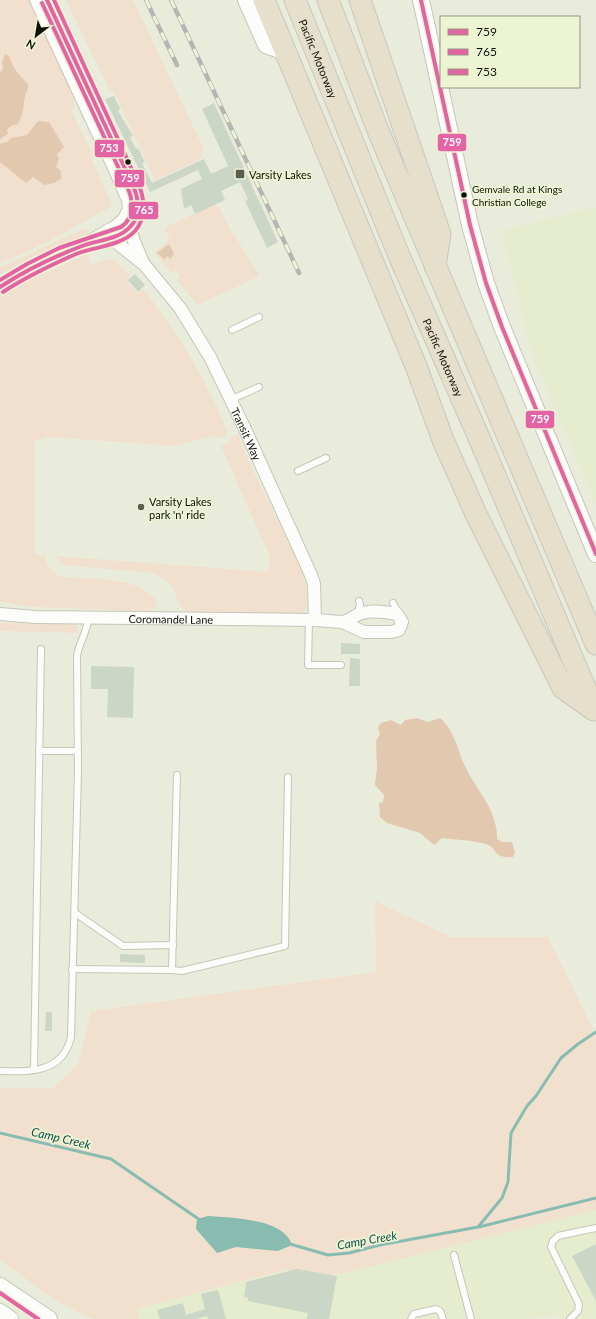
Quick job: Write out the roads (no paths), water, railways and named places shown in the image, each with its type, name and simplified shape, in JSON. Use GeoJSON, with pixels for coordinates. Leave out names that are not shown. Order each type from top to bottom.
{"type":"FeatureCollection","features":[{"type":"Feature","properties":{"kind":"highway"},"geometry":{"type":"LineString","coordinates":[[264,0],[396,316],[443,440],[476,514],[563,688],[595,712]]}},
{"type":"Feature","properties":{"kind":"highway","name":"Pacific Motorway"},"geometry":{"type":"LineString","coordinates":[[295,0],[400,258],[477,433],[595,712]]}},
{"type":"Feature","properties":{"kind":"highway"},"geometry":{"type":"LineString","coordinates":[[328,0],[377,128],[596,644]]}},
{"type":"Feature","properties":{"kind":"highway"},"geometry":{"type":"LineString","coordinates":[[360,0],[440,234],[435,266]]}},
{"type":"Feature","properties":{"kind":"main road"},"geometry":{"type":"LineString","coordinates":[[246,0],[266,44],[285,52]]}},
{"type":"Feature","properties":{"kind":"main road"},"geometry":{"type":"LineString","coordinates":[[421,0],[440,87]]}},
{"type":"Feature","properties":{"kind":"main road"},"geometry":{"type":"LineString","coordinates":[[440,88],[470,225],[486,283],[508,342],[596,552]]}},
{"type":"Feature","properties":{"kind":"main road"},"geometry":{"type":"LineString","coordinates":[[0,1286],[49,1319]]}},
{"type":"Feature","properties":{"kind":"main road"},"geometry":{"type":"LineString","coordinates":[[0,1312],[10,1319]]}},
{"type":"Feature","properties":{"kind":"street"},"geometry":{"type":"LineString","coordinates":[[0,287],[16,276],[83,245],[120,223],[129,210],[128,200],[36,0]]}},
{"type":"Feature","properties":{"kind":"street"},"geometry":{"type":"LineString","coordinates":[[47,0],[135,192],[139,206],[138,214],[132,225],[125,232],[83,245]]}},
{"type":"Feature","properties":{"kind":"street","name":"Transit Way"},"geometry":{"type":"LineString","coordinates":[[132,225],[132,236],[144,263]]}},
{"type":"Feature","properties":{"kind":"street","name":"Transit Way"},"geometry":{"type":"LineString","coordinates":[[106,239],[116,242],[144,263],[180,308],[195,331],[230,400],[312,575],[314,584],[312,620]]}},
{"type":"Feature","properties":{"kind":"street"},"geometry":{"type":"LineString","coordinates":[[0,280],[16,276]]}},
{"type":"Feature","properties":{"kind":"street","name":"Coromandel Lane"},"geometry":{"type":"LineString","coordinates":[[0,614],[88,617],[312,620],[342,622],[353,626],[360,631],[395,632],[401,626],[400,617],[392,613],[367,612],[342,622]]}},
{"type":"Feature","properties":{"kind":"lane"},"geometry":{"type":"LineString","coordinates":[[232,330],[259,317]]}},
{"type":"Feature","properties":{"kind":"lane"},"geometry":{"type":"LineString","coordinates":[[230,400],[259,387]]}},
{"type":"Feature","properties":{"kind":"lane"},"geometry":{"type":"LineString","coordinates":[[298,471],[326,458]]}},
{"type":"Feature","properties":{"kind":"lane"},"geometry":{"type":"LineString","coordinates":[[359,601],[360,606],[356,616],[356,626],[360,631]]}},
{"type":"Feature","properties":{"kind":"lane"},"geometry":{"type":"LineString","coordinates":[[393,603],[400,617]]}},
{"type":"Feature","properties":{"kind":"lane"},"geometry":{"type":"LineString","coordinates":[[0,1071],[34,1070],[56,1064],[70,1045],[72,1026],[72,969],[75,913],[78,752],[77,656],[88,626],[88,617]]}},
{"type":"Feature","properties":{"kind":"lane"},"geometry":{"type":"LineString","coordinates":[[312,620],[308,665],[341,665]]}},
{"type":"Feature","properties":{"kind":"lane"},"geometry":{"type":"LineString","coordinates":[[34,1070],[41,649]]}},
{"type":"Feature","properties":{"kind":"lane"},"geometry":{"type":"LineString","coordinates":[[39,752],[78,752]]}},
{"type":"Feature","properties":{"kind":"lane"},"geometry":{"type":"LineString","coordinates":[[172,970],[177,775]]}},
{"type":"Feature","properties":{"kind":"lane"},"geometry":{"type":"LineString","coordinates":[[72,969],[182,971],[285,946],[288,777]]}},
{"type":"Feature","properties":{"kind":"lane"},"geometry":{"type":"LineString","coordinates":[[75,913],[123,946],[173,945]]}},
{"type":"Feature","properties":{"kind":"lane"},"geometry":{"type":"LineString","coordinates":[[570,1319],[578,1311],[579,1304],[551,1247],[551,1243],[558,1236],[596,1228]]}},
{"type":"Feature","properties":{"kind":"lane"},"geometry":{"type":"LineString","coordinates":[[454,1255],[471,1319]]}},
{"type":"Feature","properties":{"kind":"lane"},"geometry":{"type":"LineString","coordinates":[[411,1319],[414,1314],[436,1309],[440,1311],[443,1319]]}},
{"type":"Feature","properties":{"kind":"water"},"geometry":{"type":"Polygon","coordinates":[[[208,1216],[243,1219],[268,1224],[279,1229],[287,1236],[292,1245],[278,1251],[236,1247],[217,1253],[196,1229],[197,1219],[208,1216]]]}},
{"type":"Feature","properties":{"kind":"waterway","name":"Camp Creek"},"geometry":{"type":"LineString","coordinates":[[290,1244],[328,1255],[349,1253],[380,1245],[478,1227],[502,1198],[508,1182],[511,1133],[527,1106],[536,1096],[561,1058],[596,1032]]}},
{"type":"Feature","properties":{"kind":"waterway","name":"Camp Creek"},"geometry":{"type":"LineString","coordinates":[[0,1133],[111,1159],[200,1220]]}},
{"type":"Feature","properties":{"kind":"waterway"},"geometry":{"type":"LineString","coordinates":[[479,1227],[596,1198]]}},
{"type":"Feature","properties":{"kind":"railway"},"geometry":{"type":"LineString","coordinates":[[146,0],[177,65]]}},
{"type":"Feature","properties":{"kind":"railway"},"geometry":{"type":"LineString","coordinates":[[171,0],[299,273]]}},
{"type":"Feature","properties":{"kind":"place","name":"Varsity Lakes"},"geometry":{"type":"Point","coordinates":[240,174]}},
{"type":"Feature","properties":{"kind":"place","name":"Gemvale Rd at Kings Christian College"},"geometry":{"type":"Point","coordinates":[464,195]}},
{"type":"Feature","properties":{"kind":"place","name":"Varsity Lakes park 'n' ride"},"geometry":{"type":"Point","coordinates":[141,507]}}]}
